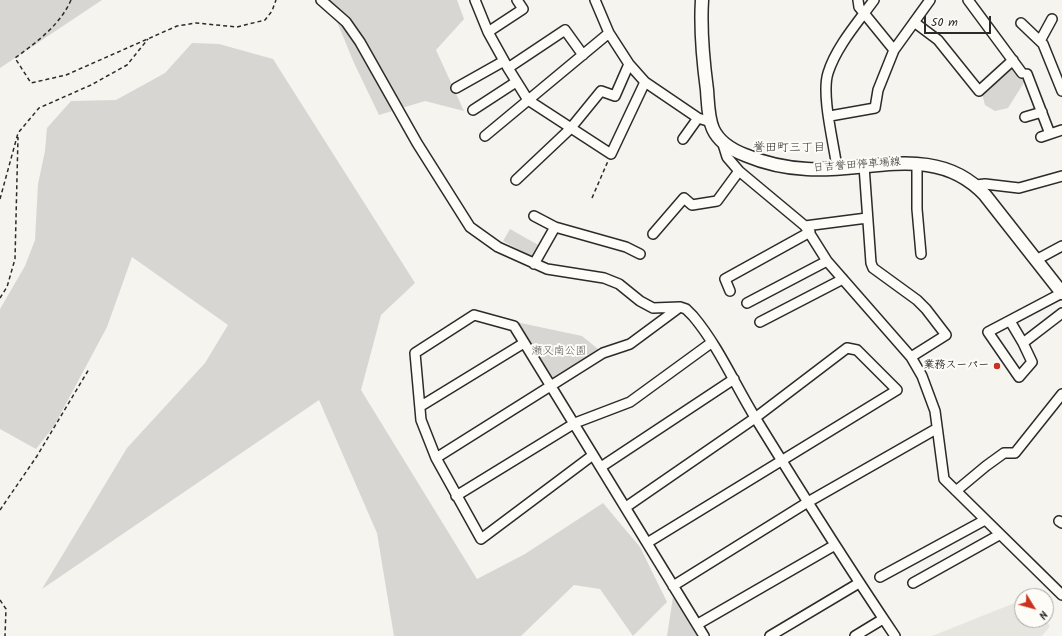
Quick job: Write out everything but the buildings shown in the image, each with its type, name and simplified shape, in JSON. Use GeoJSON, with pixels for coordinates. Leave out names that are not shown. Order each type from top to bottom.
{"type":"FeatureCollection","features":[{"type":"Feature","properties":{"kind":"main road","name":"日吉誉田停車場線"},"geometry":{"type":"LineString","coordinates":[[702,0],[701,37],[711,122],[713,129],[722,141],[730,148],[739,153],[769,163],[807,169],[892,163],[917,164],[949,172],[976,185],[1062,293]]}},
{"type":"Feature","properties":{"kind":"street"},"geometry":{"type":"LineString","coordinates":[[321,0],[346,22],[360,42],[417,143],[470,227],[498,248],[534,264],[562,273],[604,278],[619,284],[640,301],[653,308],[680,307],[686,309],[693,316],[734,379],[755,418],[858,583],[895,636]]}},
{"type":"Feature","properties":{"kind":"street"},"geometry":{"type":"LineString","coordinates":[[475,0],[488,32],[506,65],[528,100],[570,129],[611,154],[645,82]]}},
{"type":"Feature","properties":{"kind":"street"},"geometry":{"type":"LineString","coordinates":[[488,32],[523,9],[517,0]]}},
{"type":"Feature","properties":{"kind":"street"},"geometry":{"type":"LineString","coordinates":[[595,0],[609,33],[629,64],[645,82],[698,118],[711,122]]}},
{"type":"Feature","properties":{"kind":"street"},"geometry":{"type":"LineString","coordinates":[[858,0],[859,7],[894,50]]}},
{"type":"Feature","properties":{"kind":"street"},"geometry":{"type":"LineString","coordinates":[[837,168],[826,85],[828,74],[840,48],[874,0]]}},
{"type":"Feature","properties":{"kind":"street"},"geometry":{"type":"LineString","coordinates":[[830,116],[875,108],[878,90],[894,50],[930,0]]}},
{"type":"Feature","properties":{"kind":"street"},"geometry":{"type":"LineString","coordinates":[[968,0],[1025,74],[1042,112],[1046,135],[1062,130]]}},
{"type":"Feature","properties":{"kind":"street"},"geometry":{"type":"LineString","coordinates":[[1040,41],[1052,19]]}},
{"type":"Feature","properties":{"kind":"street"},"geometry":{"type":"LineString","coordinates":[[914,22],[938,40],[979,91],[1013,60]]}},
{"type":"Feature","properties":{"kind":"street"},"geometry":{"type":"LineString","coordinates":[[1021,23],[1043,44],[1062,91]]}},
{"type":"Feature","properties":{"kind":"street"},"geometry":{"type":"LineString","coordinates":[[456,88],[506,65],[565,30],[583,55]]}},
{"type":"Feature","properties":{"kind":"street"},"geometry":{"type":"LineString","coordinates":[[485,136],[609,33]]}},
{"type":"Feature","properties":{"kind":"street"},"geometry":{"type":"LineString","coordinates":[[516,180],[570,129],[601,91],[615,96],[629,64]]}},
{"type":"Feature","properties":{"kind":"street"},"geometry":{"type":"LineString","coordinates":[[473,110],[516,82]]}},
{"type":"Feature","properties":{"kind":"street"},"geometry":{"type":"LineString","coordinates":[[1026,117],[1042,112]]}},
{"type":"Feature","properties":{"kind":"street"},"geometry":{"type":"LineString","coordinates":[[683,139],[698,118]]}},
{"type":"Feature","properties":{"kind":"street"},"geometry":{"type":"LineString","coordinates":[[722,141],[727,157],[739,171],[808,229],[827,261],[911,357],[928,392],[935,411],[936,429],[944,479],[999,535],[1062,595]]}},
{"type":"Feature","properties":{"kind":"street"},"geometry":{"type":"LineString","coordinates":[[917,164],[917,209],[921,254]]}},
{"type":"Feature","properties":{"kind":"street"},"geometry":{"type":"LineString","coordinates":[[864,166],[871,263],[873,268],[926,308],[946,335],[911,357]]}},
{"type":"Feature","properties":{"kind":"street"},"geometry":{"type":"LineString","coordinates":[[653,234],[684,198],[692,205],[717,201],[739,171]]}},
{"type":"Feature","properties":{"kind":"street"},"geometry":{"type":"LineString","coordinates":[[976,185],[985,184],[1019,188],[1062,176]]}},
{"type":"Feature","properties":{"kind":"street"},"geometry":{"type":"LineString","coordinates":[[534,216],[555,227],[626,247],[640,254]]}},
{"type":"Feature","properties":{"kind":"street"},"geometry":{"type":"LineString","coordinates":[[730,291],[725,279],[808,229],[868,218]]}},
{"type":"Feature","properties":{"kind":"street"},"geometry":{"type":"LineString","coordinates":[[534,264],[555,227]]}},
{"type":"Feature","properties":{"kind":"street"},"geometry":{"type":"LineString","coordinates":[[1036,260],[1062,246]]}},
{"type":"Feature","properties":{"kind":"street"},"geometry":{"type":"LineString","coordinates":[[747,303],[827,261]]}},
{"type":"Feature","properties":{"kind":"street"},"geometry":{"type":"LineString","coordinates":[[760,322],[843,279]]}},
{"type":"Feature","properties":{"kind":"street"},"geometry":{"type":"LineString","coordinates":[[1010,320],[1032,362],[1019,377],[988,332],[1010,320],[1062,293]]}},
{"type":"Feature","properties":{"kind":"street"},"geometry":{"type":"LineString","coordinates":[[436,458],[603,353],[630,344],[680,307]]}},
{"type":"Feature","properties":{"kind":"street"},"geometry":{"type":"LineString","coordinates":[[1023,343],[1062,313]]}},
{"type":"Feature","properties":{"kind":"street"},"geometry":{"type":"LineString","coordinates":[[593,454],[481,539],[436,458],[421,420],[415,353],[474,315],[514,326],[575,423],[704,636]]}},
{"type":"Feature","properties":{"kind":"street"},"geometry":{"type":"LineString","coordinates":[[420,406],[524,343]]}},
{"type":"Feature","properties":{"kind":"street"},"geometry":{"type":"LineString","coordinates":[[456,496],[575,423],[630,402],[711,343]]}},
{"type":"Feature","properties":{"kind":"street"},"geometry":{"type":"LineString","coordinates":[[626,507],[755,418],[847,348],[857,350],[897,390],[647,542]]}},
{"type":"Feature","properties":{"kind":"street"},"geometry":{"type":"LineString","coordinates":[[601,467],[734,379]]}},
{"type":"Feature","properties":{"kind":"street"},"geometry":{"type":"LineString","coordinates":[[956,491],[1004,453],[1015,453],[1062,394]]}},
{"type":"Feature","properties":{"kind":"street"},"geometry":{"type":"LineString","coordinates":[[673,586],[808,502],[936,429]]}},
{"type":"Feature","properties":{"kind":"street"},"geometry":{"type":"LineString","coordinates":[[880,577],[985,520]]}},
{"type":"Feature","properties":{"kind":"street"},"geometry":{"type":"LineString","coordinates":[[913,583],[999,535]]}},
{"type":"Feature","properties":{"kind":"street"},"geometry":{"type":"LineString","coordinates":[[698,624],[835,545]]}},
{"type":"Feature","properties":{"kind":"street"},"geometry":{"type":"LineString","coordinates":[[770,636],[858,583]]}},
{"type":"Feature","properties":{"kind":"street"},"geometry":{"type":"LineString","coordinates":[[855,636],[883,619]]}},
{"type":"Feature","properties":{"kind":"path"},"geometry":{"type":"LineString","coordinates":[[71,0],[66,11],[49,31],[15,58],[31,83],[66,75],[177,26],[196,23],[237,26],[265,20],[272,11],[276,0]]}},
{"type":"Feature","properties":{"kind":"path"},"geometry":{"type":"LineString","coordinates":[[0,199],[18,133],[39,108],[91,85],[127,65],[149,38]]}},
{"type":"Feature","properties":{"kind":"path"},"geometry":{"type":"LineString","coordinates":[[0,298],[7,287],[15,259],[18,133]]}},
{"type":"Feature","properties":{"kind":"path"},"geometry":{"type":"LineString","coordinates":[[592,198],[611,154]]}},
{"type":"Feature","properties":{"kind":"path"},"geometry":{"type":"LineString","coordinates":[[0,510],[37,456],[89,369]]}},
{"type":"Feature","properties":{"kind":"path"},"geometry":{"type":"LineString","coordinates":[[0,600],[6,609],[5,636]]}},
{"type":"Feature","properties":{"kind":"shaded area"},"geometry":{"type":"Polygon","coordinates":[[[1014,603],[1014,628],[1048,628],[1042,636],[932,636],[1014,603]]]}},
{"type":"Feature","properties":{"kind":"green space"},"geometry":{"type":"Polygon","coordinates":[[[0,0],[102,0],[0,68],[0,0]]]}},
{"type":"Feature","properties":{"kind":"green space"},"geometry":{"type":"Polygon","coordinates":[[[328,0],[457,0],[464,19],[436,50],[464,111],[425,101],[379,115],[354,63],[328,0]]]}},
{"type":"Feature","properties":{"kind":"green space"},"geometry":{"type":"Polygon","coordinates":[[[192,43],[219,44],[273,59],[415,283],[381,315],[361,390],[477,579],[525,554],[603,503],[640,547],[667,602],[633,636],[600,589],[574,585],[521,636],[394,636],[377,533],[319,400],[42,589],[127,448],[205,363],[228,325],[132,257],[107,327],[54,426],[36,449],[0,429],[0,309],[25,266],[35,240],[38,184],[45,151],[47,128],[71,101],[116,100],[165,73],[192,43]]]}},
{"type":"Feature","properties":{"kind":"green space"},"geometry":{"type":"Polygon","coordinates":[[[1011,66],[1016,67],[1025,81],[1008,108],[995,111],[985,105],[982,94],[1011,66]]]}},
{"type":"Feature","properties":{"kind":"green space"},"geometry":{"type":"Polygon","coordinates":[[[510,229],[540,246],[533,258],[503,241],[510,229]]]}},
{"type":"Feature","properties":{"kind":"green space","name":"瀬又南公園"},"geometry":{"type":"Polygon","coordinates":[[[516,322],[582,336],[603,353],[552,379],[516,322]]]}},
{"type":"Feature","properties":{"kind":"green space"},"geometry":{"type":"Polygon","coordinates":[[[673,597],[700,636],[667,636],[673,597]]]}},
{"type":"Feature","properties":{"kind":"place","name":"業務スーパー"},"geometry":{"type":"Point","coordinates":[997,366]}},
{"type":"Feature","properties":{"kind":"district","name":"誉田町三丁目"},"geometry":{"type":"Point","coordinates":[789,149]}}]}
